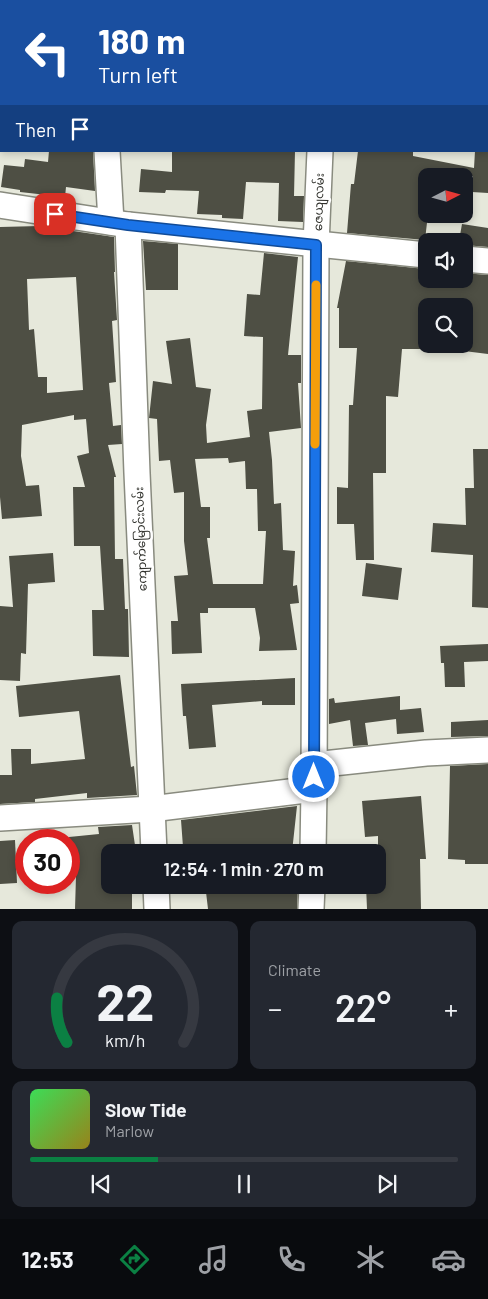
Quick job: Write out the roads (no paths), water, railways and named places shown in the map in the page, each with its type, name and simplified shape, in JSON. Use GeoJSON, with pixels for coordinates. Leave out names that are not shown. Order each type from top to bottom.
{"type":"FeatureCollection","features":[{"type":"Feature","properties":{"kind":"street","name":"ကျောက်မြောင်းလမ်း"},"geometry":{"type":"LineString","coordinates":[[107,152],[119,224],[153,844]]}},
{"type":"Feature","properties":{"kind":"street","name":"ဇေယျလမ်း"},"geometry":{"type":"LineString","coordinates":[[312,844],[316,245],[320,152]]}},
{"type":"Feature","properties":{"kind":"street"},"geometry":{"type":"LineString","coordinates":[[0,205],[119,224],[418,254]]}},
{"type":"Feature","properties":{"kind":"street"},"geometry":{"type":"LineString","coordinates":[[473,260],[488,261]]}},
{"type":"Feature","properties":{"kind":"street"},"geometry":{"type":"LineString","coordinates":[[0,818],[151,809],[426,753],[488,750]]}},
{"type":"Feature","properties":{"kind":"street"},"geometry":{"type":"LineString","coordinates":[[156,894],[157,909]]}},
{"type":"Feature","properties":{"kind":"street"},"geometry":{"type":"LineString","coordinates":[[311,909],[312,894]]}}]}
